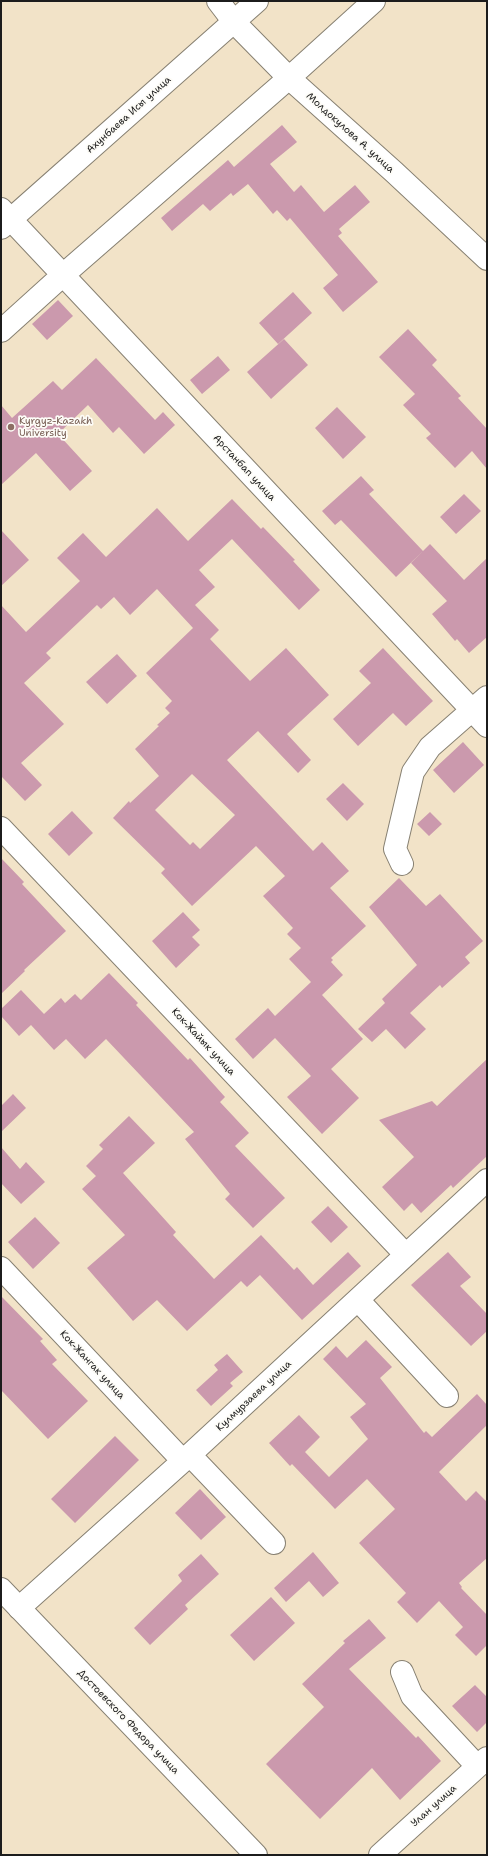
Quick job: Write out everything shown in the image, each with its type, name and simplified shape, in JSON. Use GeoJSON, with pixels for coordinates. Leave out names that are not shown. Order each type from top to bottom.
{"type":"FeatureCollection","features":[{"type":"Feature","properties":{"kind":"street","name":"Молдокулова А. улица"},"geometry":{"type":"LineString","coordinates":[[218,1],[234,22],[289,78],[394,172],[487,259]]}},
{"type":"Feature","properties":{"kind":"street","name":"Ахунбаева Исы улица"},"geometry":{"type":"LineString","coordinates":[[4,219],[257,1]]}},
{"type":"Feature","properties":{"kind":"street"},"geometry":{"type":"LineString","coordinates":[[1,331],[289,78],[374,1]]}},
{"type":"Feature","properties":{"kind":"street","name":"Арстанбап улица"},"geometry":{"type":"LineString","coordinates":[[4,219],[63,275],[480,703],[487,726]]}},
{"type":"Feature","properties":{"kind":"street"},"geometry":{"type":"LineString","coordinates":[[402,864],[395,850],[414,772],[430,747],[480,703]]}},
{"type":"Feature","properties":{"kind":"street","name":"Кок-Жайык улица"},"geometry":{"type":"LineString","coordinates":[[1,828],[406,1255]]}},
{"type":"Feature","properties":{"kind":"street","name":"Кулмурзаева улица"},"geometry":{"type":"LineString","coordinates":[[19,1608],[187,1458],[487,1180]]}},
{"type":"Feature","properties":{"kind":"street","name":"Кок-Жангак улица"},"geometry":{"type":"LineString","coordinates":[[1,1268],[187,1458],[274,1543]]}},
{"type":"Feature","properties":{"kind":"street"},"geometry":{"type":"LineString","coordinates":[[358,1300],[447,1396]]}},
{"type":"Feature","properties":{"kind":"street","name":"Достоевского Федора улица"},"geometry":{"type":"LineString","coordinates":[[1,1589],[256,1855]]}},
{"type":"Feature","properties":{"kind":"street"},"geometry":{"type":"LineString","coordinates":[[402,1672],[412,1696],[482,1762]]}},
{"type":"Feature","properties":{"kind":"street","name":"Улан улица"},"geometry":{"type":"LineString","coordinates":[[380,1855],[482,1762]]}},
{"type":"Feature","properties":{"kind":"building"},"geometry":{"type":"Polygon","coordinates":[[[282,125],[297,142],[270,164],[294,192],[301,185],[324,212],[355,185],[370,202],[339,229],[342,233],[338,236],[378,282],[343,312],[323,288],[338,275],[290,218],[287,221],[277,210],[273,214],[248,184],[233,196],[231,193],[210,211],[203,204],[172,231],[161,218],[228,160],[234,167],[282,125]]]}},
{"type":"Feature","properties":{"kind":"building"},"geometry":{"type":"Polygon","coordinates":[[[293,292],[312,313],[278,344],[259,323],[293,292]]]}},
{"type":"Feature","properties":{"kind":"building"},"geometry":{"type":"Polygon","coordinates":[[[58,300],[73,316],[47,340],[32,324],[58,300]]]}},
{"type":"Feature","properties":{"kind":"building"},"geometry":{"type":"Polygon","coordinates":[[[408,329],[437,360],[432,365],[461,396],[458,398],[487,429],[487,469],[472,451],[455,468],[426,438],[431,434],[403,405],[415,394],[379,357],[408,329]]]}},
{"type":"Feature","properties":{"kind":"building"},"geometry":{"type":"Polygon","coordinates":[[[284,339],[308,365],[271,399],[247,372],[284,339]]]}},
{"type":"Feature","properties":{"kind":"building"},"geometry":{"type":"Polygon","coordinates":[[[218,356],[230,370],[202,394],[190,380],[218,356]]]}},
{"type":"Feature","properties":{"kind":"building"},"geometry":{"type":"Polygon","coordinates":[[[96,358],[155,420],[163,412],[175,425],[144,454],[119,427],[113,433],[88,405],[58,434],[92,471],[70,491],[36,453],[1,485],[1,405],[12,418],[53,381],[62,390],[96,358]]]}},
{"type":"Feature","properties":{"kind":"building"},"geometry":{"type":"Polygon","coordinates":[[[337,407],[366,437],[343,459],[315,428],[337,407]]]}},
{"type":"Feature","properties":{"kind":"building"},"geometry":{"type":"Polygon","coordinates":[[[361,476],[374,490],[369,494],[423,551],[396,577],[341,520],[335,525],[322,511],[361,476]]]}},
{"type":"Feature","properties":{"kind":"building"},"geometry":{"type":"Polygon","coordinates":[[[464,494],[481,511],[456,534],[440,517],[464,494]]]}},
{"type":"Feature","properties":{"kind":"building"},"geometry":{"type":"Polygon","coordinates":[[[232,499],[261,529],[263,527],[295,560],[293,561],[320,590],[299,610],[232,539],[199,570],[215,587],[195,605],[219,630],[210,639],[250,681],[286,648],[329,695],[287,734],[311,760],[298,773],[258,731],[227,760],[313,851],[322,842],[349,871],[330,888],[366,926],[331,958],[333,960],[331,962],[343,975],[322,995],[363,1039],[331,1069],[359,1098],[322,1134],[287,1097],[311,1076],[275,1038],[253,1059],[235,1039],[268,1008],[275,1016],[311,982],[289,959],[301,948],[287,934],[293,928],[263,896],[285,876],[256,846],[192,906],[161,873],[165,869],[113,818],[129,801],[130,803],[159,776],[135,749],[170,713],[165,708],[172,701],[146,673],[193,628],[157,589],[130,615],[114,597],[101,609],[97,605],[46,653],[51,658],[24,683],[64,724],[21,763],[42,785],[25,801],[1,776],[1,605],[26,632],[80,581],[57,558],[83,533],[106,557],[157,508],[188,541],[232,499]],[[192,774],[155,810],[190,845],[193,842],[200,849],[235,815],[192,774]]]}},
{"type":"Feature","properties":{"kind":"building"},"geometry":{"type":"Polygon","coordinates":[[[1,530],[29,560],[1,586],[1,530]]]}},
{"type":"Feature","properties":{"kind":"building"},"geometry":{"type":"Polygon","coordinates":[[[430,544],[464,580],[487,558],[487,637],[469,653],[457,639],[455,641],[432,614],[447,601],[411,563],[430,544]]]}},
{"type":"Feature","properties":{"kind":"building"},"geometry":{"type":"Polygon","coordinates":[[[383,648],[433,701],[406,726],[393,713],[358,746],[333,719],[371,683],[359,671],[383,648]]]}},
{"type":"Feature","properties":{"kind":"building"},"geometry":{"type":"Polygon","coordinates":[[[117,654],[137,676],[107,704],[86,682],[117,654]]]}},
{"type":"Feature","properties":{"kind":"building"},"geometry":{"type":"Polygon","coordinates":[[[463,742],[484,765],[454,793],[433,770],[463,742]]]}},
{"type":"Feature","properties":{"kind":"building"},"geometry":{"type":"Polygon","coordinates":[[[343,783],[364,804],[347,821],[326,799],[343,783]]]}},
{"type":"Feature","properties":{"kind":"building"},"geometry":{"type":"Polygon","coordinates":[[[72,811],[93,833],[69,856],[48,834],[72,811]]]}},
{"type":"Feature","properties":{"kind":"building"},"geometry":{"type":"Polygon","coordinates":[[[430,812],[442,824],[429,836],[417,824],[430,812]]]}},
{"type":"Feature","properties":{"kind":"building"},"geometry":{"type":"Polygon","coordinates":[[[1,858],[24,882],[22,884],[66,931],[24,970],[25,971],[1,994],[1,858]]]}},
{"type":"Feature","properties":{"kind":"building"},"geometry":{"type":"Polygon","coordinates":[[[399,878],[426,906],[440,894],[483,941],[465,957],[470,963],[442,988],[440,985],[410,1013],[426,1029],[405,1049],[386,1029],[372,1042],[358,1029],[385,1003],[382,999],[417,965],[369,907],[399,878]]]}},
{"type":"Feature","properties":{"kind":"building"},"geometry":{"type":"Polygon","coordinates":[[[183,912],[200,930],[192,937],[200,945],[176,968],[152,941],[183,912]]]}},
{"type":"Feature","properties":{"kind":"building"},"geometry":{"type":"Polygon","coordinates":[[[109,973],[138,1003],[136,1005],[188,1060],[190,1058],[225,1097],[220,1102],[249,1133],[235,1146],[285,1198],[253,1228],[225,1199],[230,1194],[185,1139],[194,1132],[106,1039],[85,1059],[66,1039],[54,1050],[31,1025],[19,1036],[1,1016],[1,1009],[21,990],[44,1014],[61,998],[65,1003],[75,994],[81,1000],[109,973]]]}},
{"type":"Feature","properties":{"kind":"building"},"geometry":{"type":"Polygon","coordinates":[[[487,1059],[487,1156],[453,1188],[451,1185],[421,1213],[412,1203],[404,1211],[382,1187],[414,1157],[379,1120],[432,1101],[437,1106],[487,1059]]]}},
{"type":"Feature","properties":{"kind":"building"},"geometry":{"type":"Polygon","coordinates":[[[13,1094],[26,1108],[1,1132],[1,1106],[13,1094]]]}},
{"type":"Feature","properties":{"kind":"building"},"geometry":{"type":"Polygon","coordinates":[[[129,1116],[155,1143],[123,1173],[176,1232],[173,1235],[214,1279],[261,1235],[294,1270],[297,1267],[313,1285],[348,1252],[361,1266],[302,1320],[260,1275],[247,1287],[241,1281],[187,1331],[157,1300],[133,1321],[87,1268],[125,1235],[82,1189],[96,1176],[86,1166],[103,1149],[99,1145],[129,1116]]]}},
{"type":"Feature","properties":{"kind":"building"},"geometry":{"type":"Polygon","coordinates":[[[1,1147],[20,1169],[26,1162],[45,1182],[21,1204],[1,1183],[1,1147]]]}},
{"type":"Feature","properties":{"kind":"building"},"geometry":{"type":"Polygon","coordinates":[[[328,1206],[348,1227],[331,1243],[311,1222],[328,1206]]]}},
{"type":"Feature","properties":{"kind":"building"},"geometry":{"type":"Polygon","coordinates":[[[35,1217],[60,1243],[33,1269],[8,1242],[35,1217]]]}},
{"type":"Feature","properties":{"kind":"building"},"geometry":{"type":"Polygon","coordinates":[[[448,1252],[471,1277],[460,1286],[487,1314],[487,1331],[471,1346],[411,1285],[448,1252]]]}},
{"type":"Feature","properties":{"kind":"building"},"geometry":{"type":"Polygon","coordinates":[[[1,1296],[43,1339],[40,1341],[57,1360],[52,1364],[88,1401],[48,1439],[1,1390],[1,1296]]]}},
{"type":"Feature","properties":{"kind":"building"},"geometry":{"type":"Polygon","coordinates":[[[366,1340],[392,1367],[380,1378],[424,1433],[426,1431],[432,1437],[477,1394],[487,1405],[487,1425],[439,1472],[466,1501],[476,1491],[487,1502],[487,1558],[459,1583],[462,1587],[461,1588],[487,1615],[487,1645],[476,1656],[455,1635],[463,1627],[439,1601],[417,1623],[397,1602],[406,1593],[359,1543],[395,1509],[367,1479],[335,1509],[292,1464],[290,1466],[269,1443],[299,1415],[320,1437],[305,1452],[329,1477],[368,1439],[350,1417],[366,1404],[323,1359],[336,1346],[347,1358],[366,1340]]]}},
{"type":"Feature","properties":{"kind":"building"},"geometry":{"type":"Polygon","coordinates":[[[227,1354],[243,1372],[230,1383],[233,1386],[211,1406],[196,1390],[218,1370],[214,1365],[227,1354]]]}},
{"type":"Feature","properties":{"kind":"building"},"geometry":{"type":"Polygon","coordinates":[[[115,1436],[139,1460],[75,1523],[51,1499],[115,1436]]]}},
{"type":"Feature","properties":{"kind":"building"},"geometry":{"type":"Polygon","coordinates":[[[200,1489],[226,1517],[201,1540],[175,1513],[200,1489]]]}},
{"type":"Feature","properties":{"kind":"building"},"geometry":{"type":"Polygon","coordinates":[[[313,1552],[339,1583],[323,1597],[309,1581],[286,1602],[274,1588],[313,1552]]]}},
{"type":"Feature","properties":{"kind":"building"},"geometry":{"type":"Polygon","coordinates":[[[201,1554],[219,1574],[185,1605],[188,1609],[150,1645],[134,1628],[182,1581],[178,1575],[201,1554]]]}},
{"type":"Feature","properties":{"kind":"building"},"geometry":{"type":"Polygon","coordinates":[[[271,1597],[295,1623],[254,1661],[230,1635],[271,1597]]]}},
{"type":"Feature","properties":{"kind":"building"},"geometry":{"type":"Polygon","coordinates":[[[369,1619],[386,1638],[349,1669],[416,1738],[418,1736],[441,1761],[400,1800],[372,1768],[320,1819],[266,1764],[324,1707],[302,1684],[345,1643],[343,1641],[369,1619]]]}},
{"type":"Feature","properties":{"kind":"building"},"geometry":{"type":"Polygon","coordinates":[[[475,1685],[487,1697],[487,1722],[477,1732],[452,1706],[475,1685]]]}},
{"type":"Feature","properties":{"kind":"place","name":"Kyrgyz-Kazakh University"},"geometry":{"type":"Point","coordinates":[11,427]}}]}
